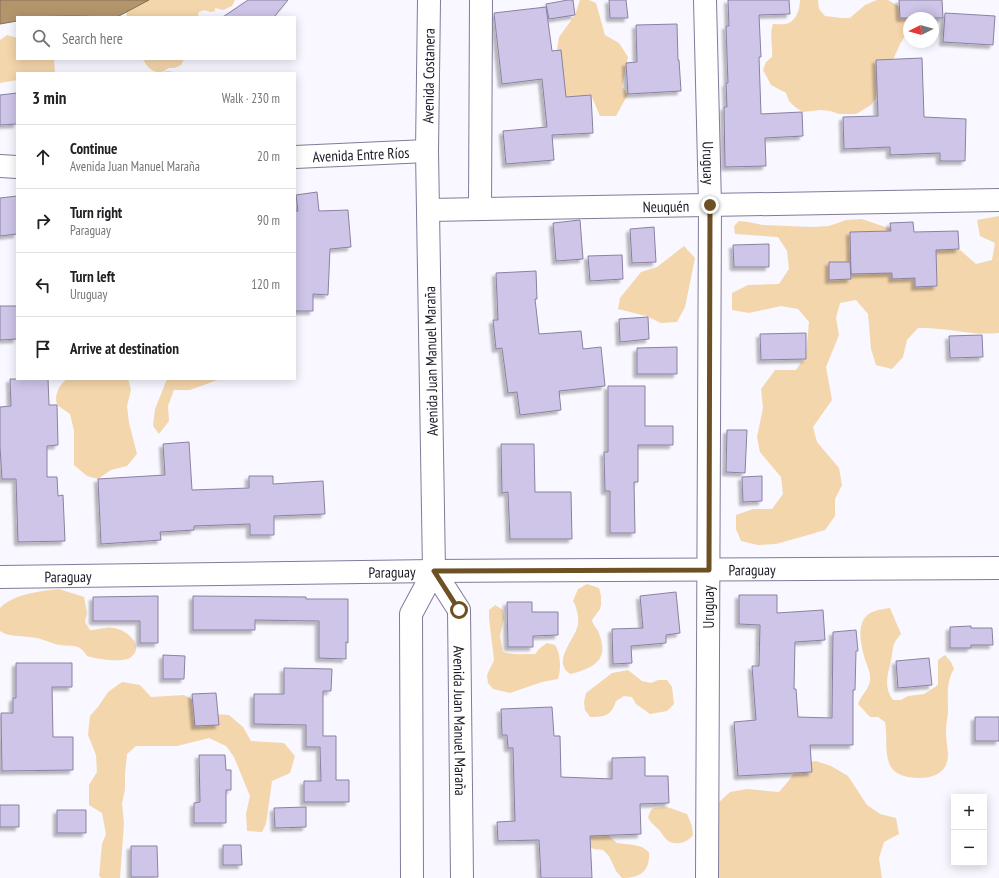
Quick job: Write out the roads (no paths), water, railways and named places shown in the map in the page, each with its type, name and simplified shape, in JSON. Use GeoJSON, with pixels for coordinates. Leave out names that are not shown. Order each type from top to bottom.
{"type":"FeatureCollection","features":[{"type":"Feature","properties":{"kind":"street","name":"Avenida Costanera"},"geometry":{"type":"LineString","coordinates":[[427,152],[429,0]]}},
{"type":"Feature","properties":{"kind":"street"},"geometry":{"type":"LineString","coordinates":[[480,209],[481,0]]}},
{"type":"Feature","properties":{"kind":"street","name":"Uruguay"},"geometry":{"type":"LineString","coordinates":[[705,0],[710,205],[707,878]]}},
{"type":"Feature","properties":{"kind":"street","name":"Avenida Entre Ríos"},"geometry":{"type":"LineString","coordinates":[[296,157],[427,152]]}},
{"type":"Feature","properties":{"kind":"street","name":"Avenida Juan Manuel Maraña"},"geometry":{"type":"LineString","coordinates":[[412,878],[411,614],[434,571],[427,152]]}},
{"type":"Feature","properties":{"kind":"street"},"geometry":{"type":"LineString","coordinates":[[0,166],[16,167]]}},
{"type":"Feature","properties":{"kind":"street","name":"Neuquén"},"geometry":{"type":"LineString","coordinates":[[428,210],[999,200]]}},
{"type":"Feature","properties":{"kind":"street","name":"Paraguay"},"geometry":{"type":"LineString","coordinates":[[0,577],[434,571],[999,568]]}},
{"type":"Feature","properties":{"kind":"street","name":"Avenida Juan Manuel Maraña"},"geometry":{"type":"LineString","coordinates":[[434,571],[459,610],[462,878]]}}]}
